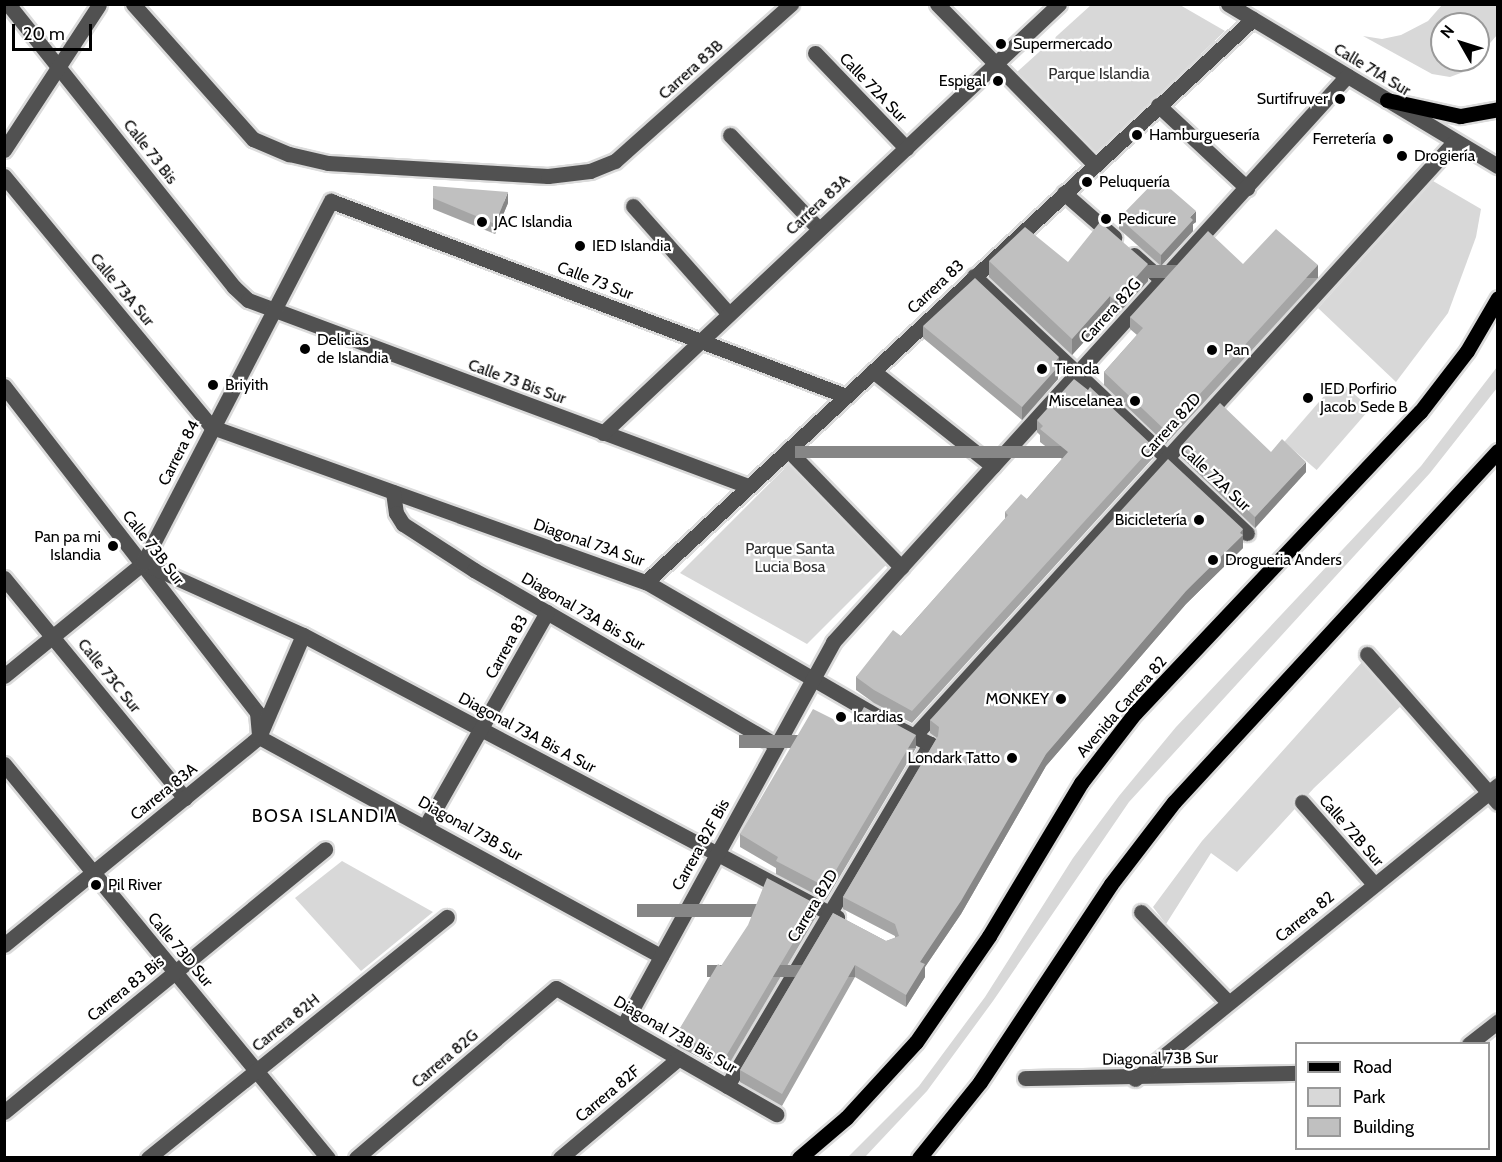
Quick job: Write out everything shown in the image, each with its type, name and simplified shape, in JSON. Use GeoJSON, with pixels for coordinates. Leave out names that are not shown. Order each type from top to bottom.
{"type":"FeatureCollection","features":[{"type":"Feature","properties":{"kind":"main road"},"geometry":{"type":"LineString","coordinates":[[1387,100],[1460,116],[1497,110]]}},
{"type":"Feature","properties":{"kind":"main road","name":"Avenida Carrera 82"},"geometry":{"type":"LineString","coordinates":[[799,1158],[846,1118],[923,1033],[989,936],[1058,817],[1110,745],[1420,412],[1467,351],[1497,298]]}},
{"type":"Feature","properties":{"kind":"main road"},"geometry":{"type":"LineString","coordinates":[[919,1158],[980,1082],[1111,884],[1174,802],[1497,451]]}},
{"type":"Feature","properties":{"kind":"street","name":"Calle 73 Bis"},"geometry":{"type":"LineString","coordinates":[[8,4],[234,287],[248,300],[273,311]]}},
{"type":"Feature","properties":{"kind":"street","name":"Carrera 83B"},"geometry":{"type":"LineString","coordinates":[[133,4],[253,139],[289,154],[328,163],[548,176],[590,171],[615,161],[791,4]]}},
{"type":"Feature","properties":{"kind":"street"},"geometry":{"type":"LineString","coordinates":[[937,4],[1095,165]]}},
{"type":"Feature","properties":{"kind":"street","name":"Carrera 83A"},"geometry":{"type":"LineString","coordinates":[[603,433],[1059,4]]}},
{"type":"Feature","properties":{"kind":"street","name":"Calle 71A Sur"},"geometry":{"type":"LineString","coordinates":[[1228,4],[1497,166]]}},
{"type":"Feature","properties":{"kind":"street"},"geometry":{"type":"LineString","coordinates":[[4,150],[99,5]]}},
{"type":"Feature","properties":{"kind":"street","name":"Carrera 83"},"geometry":{"type":"LineString","coordinates":[[646,582],[1253,19]]}},
{"type":"Feature","properties":{"kind":"street","name":"Calle 72A Sur"},"geometry":{"type":"LineString","coordinates":[[815,53],[906,148]]}},
{"type":"Feature","properties":{"kind":"street","name":"Carrera 82G"},"geometry":{"type":"LineString","coordinates":[[811,680],[833,642],[1347,76]]}},
{"type":"Feature","properties":{"kind":"street"},"geometry":{"type":"LineString","coordinates":[[1158,105],[1246,188]]}},
{"type":"Feature","properties":{"kind":"street"},"geometry":{"type":"LineString","coordinates":[[730,135],[819,230]]}},
{"type":"Feature","properties":{"kind":"street","name":"Carrera 82D"},"geometry":{"type":"LineString","coordinates":[[914,736],[1455,141]]}},
{"type":"Feature","properties":{"kind":"street","name":"Calle 73A Sur"},"geometry":{"type":"LineString","coordinates":[[4,176],[212,427]]}},
{"type":"Feature","properties":{"kind":"street"},"geometry":{"type":"LineString","coordinates":[[1065,193],[1162,280]]}},
{"type":"Feature","properties":{"kind":"street","name":"Carrera 84"},"geometry":{"type":"LineString","coordinates":[[4,675],[142,563],[331,201]]}},
{"type":"Feature","properties":{"kind":"street","name":"Calle 73 Sur"},"geometry":{"type":"LineString","coordinates":[[331,201],[846,396]]}},
{"type":"Feature","properties":{"kind":"street"},"geometry":{"type":"LineString","coordinates":[[633,206],[729,314]]}},
{"type":"Feature","properties":{"kind":"street","name":"Calle 72A Sur"},"geometry":{"type":"LineString","coordinates":[[974,276],[1247,533]]}},
{"type":"Feature","properties":{"kind":"street","name":"Calle 73 Bis Sur"},"geometry":{"type":"LineString","coordinates":[[273,311],[748,486]]}},
{"type":"Feature","properties":{"kind":"street"},"geometry":{"type":"LineString","coordinates":[[873,370],[993,466]]}},
{"type":"Feature","properties":{"kind":"street","name":"Calle 73B Sur"},"geometry":{"type":"LineString","coordinates":[[4,386],[257,712],[259,737]]}},
{"type":"Feature","properties":{"kind":"street","name":"Diagonal 73A Sur"},"geometry":{"type":"LineString","coordinates":[[212,427],[646,582],[811,680],[930,744]]}},
{"type":"Feature","properties":{"kind":"street"},"geometry":{"type":"LineString","coordinates":[[788,450],[901,567]]}},
{"type":"Feature","properties":{"kind":"street","name":"Diagonal 73A Bis Sur"},"geometry":{"type":"LineString","coordinates":[[393,492],[396,513],[403,524],[547,612],[776,745]]}},
{"type":"Feature","properties":{"kind":"street","name":"Diagonal 73A Bis A Sur"},"geometry":{"type":"LineString","coordinates":[[142,563],[303,635],[850,924]]}},
{"type":"Feature","properties":{"kind":"street","name":"Calle 73C Sur"},"geometry":{"type":"LineString","coordinates":[[4,578],[185,798]]}},
{"type":"Feature","properties":{"kind":"street","name":"Carrera 83"},"geometry":{"type":"LineString","coordinates":[[426,825],[547,612]]}},
{"type":"Feature","properties":{"kind":"street","name":"Carrera 83A"},"geometry":{"type":"LineString","coordinates":[[4,945],[259,737],[303,635]]}},
{"type":"Feature","properties":{"kind":"street"},"geometry":{"type":"LineString","coordinates":[[1366,654],[1494,794]]}},
{"type":"Feature","properties":{"kind":"street","name":"Carrera 82F Bis"},"geometry":{"type":"LineString","coordinates":[[623,1026],[811,680]]}},
{"type":"Feature","properties":{"kind":"street","name":"Diagonal 73B Sur"},"geometry":{"type":"LineString","coordinates":[[259,737],[426,825],[661,956]]}},
{"type":"Feature","properties":{"kind":"street","name":"Carrera 82D"},"geometry":{"type":"LineString","coordinates":[[727,1086],[930,744]]}},
{"type":"Feature","properties":{"kind":"street","name":"Calle 73D Sur"},"geometry":{"type":"LineString","coordinates":[[4,764],[328,1158]]}},
{"type":"Feature","properties":{"kind":"street","name":"Carrera 82"},"geometry":{"type":"LineString","coordinates":[[1135,1078],[1374,884],[1494,794]]}},
{"type":"Feature","properties":{"kind":"street","name":"Calle 72B Sur"},"geometry":{"type":"LineString","coordinates":[[1302,802],[1374,884]]}},
{"type":"Feature","properties":{"kind":"street","name":"Carrera 83 Bis"},"geometry":{"type":"LineString","coordinates":[[4,1112],[325,849]]}},
{"type":"Feature","properties":{"kind":"street"},"geometry":{"type":"LineString","coordinates":[[1141,912],[1228,1002]]}},
{"type":"Feature","properties":{"kind":"street","name":"Carrera 82H"},"geometry":{"type":"LineString","coordinates":[[148,1158],[447,917]]}},
{"type":"Feature","properties":{"kind":"street","name":"Carrera 82G"},"geometry":{"type":"LineString","coordinates":[[356,1158],[556,988]]}},
{"type":"Feature","properties":{"kind":"street","name":"Diagonal 73B Bis Sur"},"geometry":{"type":"LineString","coordinates":[[556,988],[776,1114]]}},
{"type":"Feature","properties":{"kind":"street"},"geometry":{"type":"LineString","coordinates":[[1471,1042],[1497,1021]]}},
{"type":"Feature","properties":{"kind":"street","name":"Carrera 82F"},"geometry":{"type":"LineString","coordinates":[[560,1158],[679,1058]]}},
{"type":"Feature","properties":{"kind":"street","name":"Diagonal 73B Sur"},"geometry":{"type":"LineString","coordinates":[[1025,1078],[1135,1078],[1295,1073]]}},
{"type":"Feature","properties":{"kind":"green space","name":"Parque Islandia"},"geometry":{"type":"Polygon","coordinates":[[[1091,5],[1180,5],[1225,31],[1097,154],[1017,72],[1091,5]]]}},
{"type":"Feature","properties":{"kind":"green space"},"geometry":{"type":"Polygon","coordinates":[[[1442,5],[1497,5],[1497,35],[1490,43],[1490,12],[1436,12],[1442,5]]]}},
{"type":"Feature","properties":{"kind":"green space"},"geometry":{"type":"Polygon","coordinates":[[[1430,19],[1430,72],[1463,72],[1450,77],[1432,74],[1363,36],[1382,39],[1401,35],[1430,19]]]}},
{"type":"Feature","properties":{"kind":"green space"},"geometry":{"type":"Polygon","coordinates":[[[1433,181],[1481,209],[1476,237],[1448,313],[1396,382],[1318,308],[1433,181]]]}},
{"type":"Feature","properties":{"kind":"green space"},"geometry":{"type":"Polygon","coordinates":[[[1497,367],[1497,388],[1430,473],[1129,802],[993,1001],[927,1091],[865,1157],[848,1157],[919,1086],[985,997],[1073,858],[1119,796],[1176,727],[1421,466],[1497,367]]]}},
{"type":"Feature","properties":{"kind":"green space"},"geometry":{"type":"Polygon","coordinates":[[[1338,380],[1370,408],[1317,470],[1284,442],[1338,380]]]}},
{"type":"Feature","properties":{"kind":"green space","name":"Parque Santa Lucia Bosa"},"geometry":{"type":"Polygon","coordinates":[[[789,464],[888,563],[807,644],[680,573],[789,464]]]}},
{"type":"Feature","properties":{"kind":"green space"},"geometry":{"type":"Polygon","coordinates":[[[1363,661],[1402,705],[1314,788],[1237,872],[1211,853],[1166,924],[1153,907],[1202,841],[1363,661]]]}},
{"type":"Feature","properties":{"kind":"green space"},"geometry":{"type":"Polygon","coordinates":[[[342,861],[433,912],[361,971],[295,898],[342,861]]]}},
{"type":"Feature","properties":{"kind":"building"},"geometry":{"type":"Polygon","coordinates":[[[1158,178],[1196,211],[1190,217],[1193,220],[1161,255],[1119,218],[1158,178]]]}},
{"type":"Feature","properties":{"kind":"building"},"geometry":{"type":"Polygon","coordinates":[[[433,186],[508,192],[495,224],[433,198],[433,186]]]}},
{"type":"Feature","properties":{"kind":"building"},"geometry":{"type":"Polygon","coordinates":[[[1100,222],[1148,264],[1115,301],[1110,296],[1072,339],[989,261],[1025,227],[1068,262],[1100,222]]]}},
{"type":"Feature","properties":{"kind":"building"},"geometry":{"type":"Polygon","coordinates":[[[1276,229],[1318,265],[1166,431],[1104,372],[1143,328],[1130,317],[1208,231],[1243,264],[1276,229]]]}},
{"type":"Feature","properties":{"kind":"building"},"geometry":{"type":"Polygon","coordinates":[[[975,278],[1059,357],[1054,364],[1058,367],[1022,407],[923,326],[975,278]]]}},
{"type":"Feature","properties":{"kind":"building"},"geometry":{"type":"Polygon","coordinates":[[[1074,379],[1088,390],[1090,387],[1153,446],[912,711],[874,690],[856,677],[893,630],[901,636],[1008,515],[1005,512],[1021,494],[1027,499],[1068,452],[1040,429],[1043,426],[1037,420],[1074,379]]]}},
{"type":"Feature","properties":{"kind":"building"},"geometry":{"type":"Polygon","coordinates":[[[1220,403],[1271,452],[1282,439],[1306,462],[1255,517],[1181,446],[1220,403]]]}},
{"type":"Feature","properties":{"kind":"building"},"geometry":{"type":"Polygon","coordinates":[[[1168,459],[1243,529],[1240,533],[1243,535],[1186,591],[1046,754],[961,901],[920,962],[925,964],[906,995],[855,965],[782,1094],[740,1070],[833,913],[886,941],[899,936],[895,924],[843,897],[938,736],[939,727],[930,720],[1168,459]]]}},
{"type":"Feature","properties":{"kind":"building"},"geometry":{"type":"Polygon","coordinates":[[[864,707],[916,735],[826,887],[776,861],[778,857],[740,834],[813,709],[841,723],[857,720],[864,707]]]}},
{"type":"Feature","properties":{"kind":"building"},"geometry":{"type":"Polygon","coordinates":[[[767,878],[816,904],[725,1058],[677,1033],[718,964],[721,966],[748,925],[767,878]]]}},
{"type":"Feature","properties":{"kind":"place","name":"Supermercado"},"geometry":{"type":"Point","coordinates":[1001,44]}},
{"type":"Feature","properties":{"kind":"place","name":"Espigal"},"geometry":{"type":"Point","coordinates":[998,81]}},
{"type":"Feature","properties":{"kind":"place","name":"Surtifruver"},"geometry":{"type":"Point","coordinates":[1340,99]}},
{"type":"Feature","properties":{"kind":"place","name":"Hamburguesería"},"geometry":{"type":"Point","coordinates":[1137,135]}},
{"type":"Feature","properties":{"kind":"place","name":"Ferretería"},"geometry":{"type":"Point","coordinates":[1388,139]}},
{"type":"Feature","properties":{"kind":"place","name":"Drogiería"},"geometry":{"type":"Point","coordinates":[1402,156]}},
{"type":"Feature","properties":{"kind":"place","name":"Peluquería"},"geometry":{"type":"Point","coordinates":[1087,182]}},
{"type":"Feature","properties":{"kind":"place","name":"Pedicure"},"geometry":{"type":"Point","coordinates":[1106,219]}},
{"type":"Feature","properties":{"kind":"place","name":"JAC Islandia"},"geometry":{"type":"Point","coordinates":[482,222]}},
{"type":"Feature","properties":{"kind":"place","name":"IED Islandia"},"geometry":{"type":"Point","coordinates":[580,246]}},
{"type":"Feature","properties":{"kind":"place","name":"Delicias de Islandia"},"geometry":{"type":"Point","coordinates":[305,349]}},
{"type":"Feature","properties":{"kind":"place","name":"Pan"},"geometry":{"type":"Point","coordinates":[1212,350]}},
{"type":"Feature","properties":{"kind":"place","name":"Tienda"},"geometry":{"type":"Point","coordinates":[1042,369]}},
{"type":"Feature","properties":{"kind":"place","name":"Briyith"},"geometry":{"type":"Point","coordinates":[213,385]}},
{"type":"Feature","properties":{"kind":"place","name":"IED Porfirio Jacob Sede B"},"geometry":{"type":"Point","coordinates":[1308,398]}},
{"type":"Feature","properties":{"kind":"place","name":"Miscelanea"},"geometry":{"type":"Point","coordinates":[1135,401]}},
{"type":"Feature","properties":{"kind":"place","name":"Bicicletería"},"geometry":{"type":"Point","coordinates":[1199,520]}},
{"type":"Feature","properties":{"kind":"place","name":"Pan pa mi Islandia"},"geometry":{"type":"Point","coordinates":[113,546]}},
{"type":"Feature","properties":{"kind":"place","name":"Drogueria Anders"},"geometry":{"type":"Point","coordinates":[1213,560]}},
{"type":"Feature","properties":{"kind":"place","name":"MONKEY"},"geometry":{"type":"Point","coordinates":[1061,699]}},
{"type":"Feature","properties":{"kind":"place","name":"Icardias"},"geometry":{"type":"Point","coordinates":[841,717]}},
{"type":"Feature","properties":{"kind":"place","name":"Londark Tatto"},"geometry":{"type":"Point","coordinates":[1012,758]}},
{"type":"Feature","properties":{"kind":"place","name":"Pil River"},"geometry":{"type":"Point","coordinates":[96,885]}},
{"type":"Feature","properties":{"kind":"district","name":"BOSA ISLANDIA"},"geometry":{"type":"Point","coordinates":[325,816]}}]}
